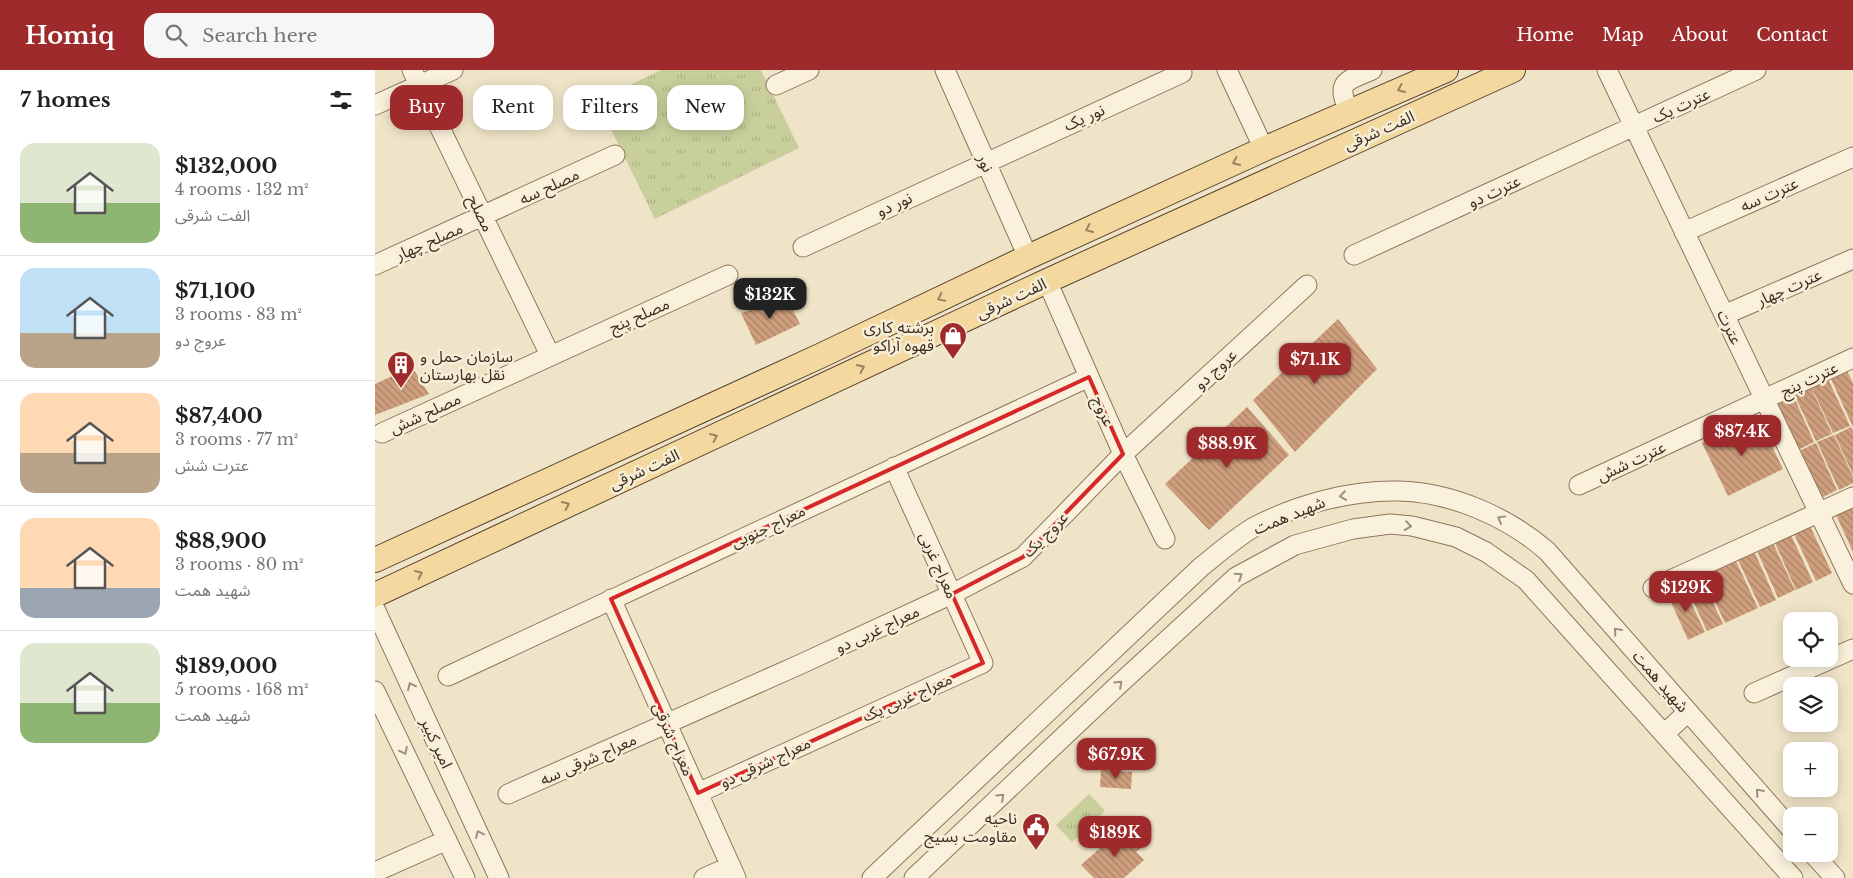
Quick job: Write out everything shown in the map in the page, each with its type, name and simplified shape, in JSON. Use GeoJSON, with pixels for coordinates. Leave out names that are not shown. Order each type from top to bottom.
{"type":"FeatureCollection","features":[{"type":"Feature","properties":{"kind":"main road","name":"الفت شرقی"},"geometry":{"type":"LineString","coordinates":[[375,560],[820,356],[1028,257],[1264,149],[1446,70]]}},
{"type":"Feature","properties":{"kind":"main road","name":"الفت شرقی"},"geometry":{"type":"LineString","coordinates":[[375,595],[1047,282],[1513,70]]}},
{"type":"Feature","properties":{"kind":"street"},"geometry":{"type":"LineString","coordinates":[[375,105],[416,78],[453,70]]}},
{"type":"Feature","properties":{"kind":"street"},"geometry":{"type":"LineString","coordinates":[[776,85],[809,70]]}},
{"type":"Feature","properties":{"kind":"street","name":"نور"},"geometry":{"type":"LineString","coordinates":[[945,70],[1028,257]]}},
{"type":"Feature","properties":{"kind":"street"},"geometry":{"type":"LineString","coordinates":[[1227,70],[1264,149]]}},
{"type":"Feature","properties":{"kind":"street"},"geometry":{"type":"LineString","coordinates":[[1349,112],[1343,97],[1343,87],[1351,79],[1372,70]]}},
{"type":"Feature","properties":{"kind":"street","name":"عترت"},"geometry":{"type":"LineString","coordinates":[[1607,70],[1853,584]]}},
{"type":"Feature","properties":{"kind":"street","name":"عترت یک"},"geometry":{"type":"LineString","coordinates":[[1634,127],[1756,70]]}},
{"type":"Feature","properties":{"kind":"street","name":"نور یک"},"geometry":{"type":"LineString","coordinates":[[986,162],[1182,73]]}},
{"type":"Feature","properties":{"kind":"street","name":"مصلح"},"geometry":{"type":"LineString","coordinates":[[416,78],[550,355]]}},
{"type":"Feature","properties":{"kind":"street","name":"عترت دو"},"geometry":{"type":"LineString","coordinates":[[1354,255],[1634,127]]}},
{"type":"Feature","properties":{"kind":"street","name":"مصلح سه"},"geometry":{"type":"LineString","coordinates":[[483,216],[615,155]]}},
{"type":"Feature","properties":{"kind":"street","name":"عترت سه"},"geometry":{"type":"LineString","coordinates":[[1684,232],[1853,157]]}},
{"type":"Feature","properties":{"kind":"street","name":"نور دو"},"geometry":{"type":"LineString","coordinates":[[803,247],[986,162]]}},
{"type":"Feature","properties":{"kind":"street","name":"مصلح چهار"},"geometry":{"type":"LineString","coordinates":[[375,266],[483,216]]}},
{"type":"Feature","properties":{"kind":"street","name":"عترت چهار"},"geometry":{"type":"LineString","coordinates":[[1724,315],[1853,259]]}},
{"type":"Feature","properties":{"kind":"street","name":"مصلح پنج"},"geometry":{"type":"LineString","coordinates":[[550,355],[728,275]]}},
{"type":"Feature","properties":{"kind":"street","name":"عروج"},"geometry":{"type":"LineString","coordinates":[[1047,282],[1123,454],[1165,539]]}},
{"type":"Feature","properties":{"kind":"street","name":"عروج دو"},"geometry":{"type":"LineString","coordinates":[[1123,454],[1307,285]]}},
{"type":"Feature","properties":{"kind":"street","name":"مصلح شش"},"geometry":{"type":"LineString","coordinates":[[382,433],[550,355]]}},
{"type":"Feature","properties":{"kind":"street","name":"عترت پنج"},"geometry":{"type":"LineString","coordinates":[[1765,399],[1853,358]]}},
{"type":"Feature","properties":{"kind":"street","name":"معراج جنوبی"},"geometry":{"type":"LineString","coordinates":[[448,676],[1089,377]]}},
{"type":"Feature","properties":{"kind":"street","name":"عترت شش"},"geometry":{"type":"LineString","coordinates":[[1579,485],[1765,399]]}},
{"type":"Feature","properties":{"kind":"street","name":"عروج یک"},"geometry":{"type":"LineString","coordinates":[[952,594],[1023,557],[1123,454]]}},
{"type":"Feature","properties":{"kind":"street","name":"معراج غربی"},"geometry":{"type":"LineString","coordinates":[[894,467],[983,663]]}},
{"type":"Feature","properties":{"kind":"street","name":"شهید همت"},"geometry":{"type":"LineString","coordinates":[[872,878],[1201,567],[1254,526],[1306,505],[1334,498],[1399,491],[1443,498],[1493,515],[1529,535],[1547,551],[1783,820]]}},
{"type":"Feature","properties":{"kind":"street"},"geometry":{"type":"LineString","coordinates":[[1653,588],[1853,497]]}},
{"type":"Feature","properties":{"kind":"street","name":"شهید همت"},"geometry":{"type":"LineString","coordinates":[[915,878],[1115,688],[1236,577],[1295,545],[1353,529],[1390,524],[1412,526],[1456,537],[1486,552],[1526,580],[1793,878]]}},
{"type":"Feature","properties":{"kind":"street","name":"معراج غربی دو"},"geometry":{"type":"LineString","coordinates":[[667,724],[952,594]]}},
{"type":"Feature","properties":{"kind":"street","name":"معراج شرقی"},"geometry":{"type":"LineString","coordinates":[[611,599],[734,872]]}},
{"type":"Feature","properties":{"kind":"street","name":"امیر کبیر"},"geometry":{"type":"LineString","coordinates":[[375,608],[499,878]]}},
{"type":"Feature","properties":{"kind":"street"},"geometry":{"type":"LineString","coordinates":[[1754,693],[1853,650]]}},
{"type":"Feature","properties":{"kind":"street","name":"معراج غربی یک"},"geometry":{"type":"LineString","coordinates":[[832,731],[983,663]]}},
{"type":"Feature","properties":{"kind":"street","name":"امیر کبیر"},"geometry":{"type":"LineString","coordinates":[[375,691],[465,878]]}},
{"type":"Feature","properties":{"kind":"street"},"geometry":{"type":"LineString","coordinates":[[1664,734],[1688,712]]}},
{"type":"Feature","properties":{"kind":"street","name":"معراج شرقی سه"},"geometry":{"type":"LineString","coordinates":[[509,794],[667,724]]}},
{"type":"Feature","properties":{"kind":"street","name":"معراج شرقی دو"},"geometry":{"type":"LineString","coordinates":[[698,793],[832,731]]}},
{"type":"Feature","properties":{"kind":"street"},"geometry":{"type":"LineString","coordinates":[[375,872],[447,840]]}},
{"type":"Feature","properties":{"kind":"street"},"geometry":{"type":"LineString","coordinates":[[1820,862],[1835,878]]}},
{"type":"Feature","properties":{"kind":"street"},"geometry":{"type":"LineString","coordinates":[[704,878],[734,872]]}},
{"type":"Feature","properties":{"kind":"highlighted area"},"geometry":{"type":"Polygon","coordinates":[[[1089,377],[1123,454],[1023,557],[952,594],[983,663],[698,793],[611,599],[1089,377]]]}},
{"type":"Feature","properties":{"kind":"green space"},"geometry":{"type":"Polygon","coordinates":[[[661,70],[761,70],[799,148],[655,219],[611,130],[657,130],[657,85],[630,85],[661,70]]]}},
{"type":"Feature","properties":{"kind":"green space"},"geometry":{"type":"Polygon","coordinates":[[[1089,794],[1105,811],[1072,842],[1056,825],[1089,794]]]}},
{"type":"Feature","properties":{"kind":"building"},"geometry":{"type":"Polygon","coordinates":[[[787,298],[800,324],[756,345],[741,313],[787,298]]]}},
{"type":"Feature","properties":{"kind":"building"},"geometry":{"type":"Polygon","coordinates":[[[1338,319],[1377,369],[1295,452],[1253,400],[1338,319]]]}},
{"type":"Feature","properties":{"kind":"building","name":"سازمان حمل و نقل بهارستان"},"geometry":{"type":"Polygon","coordinates":[[[412,367],[429,394],[375,415],[375,384],[412,367]]]}},
{"type":"Feature","properties":{"kind":"building"},"geometry":{"type":"Polygon","coordinates":[[[1847,371],[1853,383],[1853,427],[1831,379],[1847,371]]]}},
{"type":"Feature","properties":{"kind":"building"},"geometry":{"type":"Polygon","coordinates":[[[1828,379],[1850,426],[1833,433],[1811,386],[1828,379]]]}},
{"type":"Feature","properties":{"kind":"building"},"geometry":{"type":"Polygon","coordinates":[[[1811,387],[1832,434],[1816,441],[1794,394],[1811,387]]]}},
{"type":"Feature","properties":{"kind":"building"},"geometry":{"type":"Polygon","coordinates":[[[1793,395],[1814,442],[1798,450],[1776,402],[1793,395]]]}},
{"type":"Feature","properties":{"kind":"building"},"geometry":{"type":"Polygon","coordinates":[[[1247,407],[1289,455],[1209,530],[1165,484],[1247,407]]]}},
{"type":"Feature","properties":{"kind":"building"},"geometry":{"type":"Polygon","coordinates":[[[1744,423],[1766,434],[1783,469],[1728,496],[1702,443],[1744,423]]]}},
{"type":"Feature","properties":{"kind":"building"},"geometry":{"type":"Polygon","coordinates":[[[1851,427],[1853,431],[1853,475],[1835,435],[1851,427]]]}},
{"type":"Feature","properties":{"kind":"building"},"geometry":{"type":"Polygon","coordinates":[[[1834,435],[1853,477],[1853,483],[1839,490],[1817,442],[1834,435]]]}},
{"type":"Feature","properties":{"kind":"building"},"geometry":{"type":"Polygon","coordinates":[[[1816,443],[1837,490],[1821,498],[1799,451],[1816,443]]]}},
{"type":"Feature","properties":{"kind":"building"},"geometry":{"type":"Polygon","coordinates":[[[1853,509],[1853,552],[1836,515],[1853,509]]]}},
{"type":"Feature","properties":{"kind":"building"},"geometry":{"type":"Polygon","coordinates":[[[1810,526],[1832,573],[1816,581],[1794,534],[1810,526]]]}},
{"type":"Feature","properties":{"kind":"building"},"geometry":{"type":"Polygon","coordinates":[[[1791,535],[1813,582],[1796,590],[1775,543],[1791,535]]]}},
{"type":"Feature","properties":{"kind":"building"},"geometry":{"type":"Polygon","coordinates":[[[1773,543],[1795,590],[1778,598],[1757,551],[1773,543]]]}},
{"type":"Feature","properties":{"kind":"building"},"geometry":{"type":"Polygon","coordinates":[[[1755,553],[1776,600],[1760,607],[1738,560],[1755,553]]]}},
{"type":"Feature","properties":{"kind":"building"},"geometry":{"type":"Polygon","coordinates":[[[1736,561],[1758,608],[1725,623],[1703,576],[1736,561]]]}},
{"type":"Feature","properties":{"kind":"building"},"geometry":{"type":"Polygon","coordinates":[[[1701,577],[1723,624],[1707,631],[1685,584],[1701,577]]]}},
{"type":"Feature","properties":{"kind":"building"},"geometry":{"type":"Polygon","coordinates":[[[1683,586],[1705,632],[1688,640],[1667,593],[1683,586]]]}},
{"type":"Feature","properties":{"kind":"building"},"geometry":{"type":"Polygon","coordinates":[[[1101,770],[1132,772],[1131,789],[1100,787],[1101,770]]]}},
{"type":"Feature","properties":{"kind":"building"},"geometry":{"type":"Polygon","coordinates":[[[1118,832],[1125,840],[1132,833],[1144,845],[1136,852],[1144,860],[1124,878],[1094,878],[1081,865],[1118,832]]]}},
{"type":"Feature","properties":{"kind":"place","name":"برشته کاری قهوه آراکو"},"geometry":{"type":"Point","coordinates":[953,360]}},
{"type":"Feature","properties":{"kind":"place","name":"سازمان حمل و نقل بهارستان"},"geometry":{"type":"Point","coordinates":[401,389]}},
{"type":"Feature","properties":{"kind":"place","name":"ناحیه مقاومت بسیج"},"geometry":{"type":"Point","coordinates":[1036,851]}}]}
